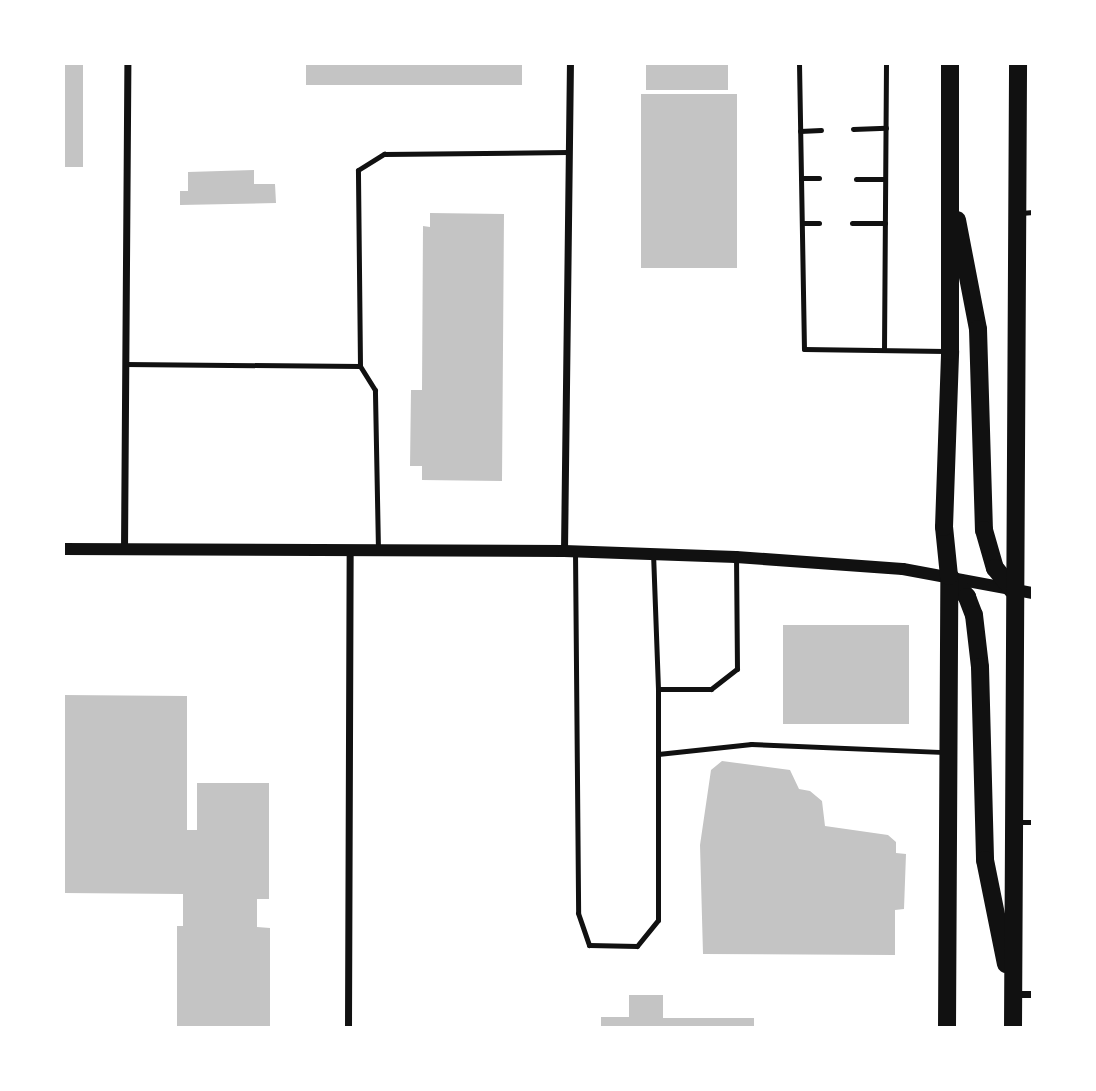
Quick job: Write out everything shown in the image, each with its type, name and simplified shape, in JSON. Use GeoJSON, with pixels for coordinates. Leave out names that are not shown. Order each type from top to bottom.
{"type":"FeatureCollection","features":[{"type":"Feature","properties":{"kind":"main road"},"geometry":{"type":"LineString","coordinates":[[947,1028],[949,576],[944,527],[950,351],[950,63]]}},
{"type":"Feature","properties":{"kind":"main road"},"geometry":{"type":"LineString","coordinates":[[1013,1028],[1013,590],[1025,212],[1021,64]]}},
{"type":"Feature","properties":{"kind":"main road"},"geometry":{"type":"LineString","coordinates":[[950,186],[978,329],[984,530],[995,568],[1013,590]]}},
{"type":"Feature","properties":{"kind":"main road"},"geometry":{"type":"LineString","coordinates":[[949,576],[967,597],[974,615],[980,667],[985,860],[1013,994]]}},
{"type":"Feature","properties":{"kind":"street"},"geometry":{"type":"LineString","coordinates":[[124,550],[127,63]]}},
{"type":"Feature","properties":{"kind":"street"},"geometry":{"type":"LineString","coordinates":[[569,63],[569,551]]}},
{"type":"Feature","properties":{"kind":"street"},"geometry":{"type":"LineString","coordinates":[[63,550],[569,551],[736,557],[903,569],[1033,593]]}},
{"type":"Feature","properties":{"kind":"street"},"geometry":{"type":"LineString","coordinates":[[348,1028],[350,550]]}},
{"type":"Feature","properties":{"kind":"street"},"geometry":{"type":"LineString","coordinates":[[1013,994],[1033,994]]}},
{"type":"Feature","properties":{"kind":"lane"},"geometry":{"type":"LineString","coordinates":[[799,63],[804,349],[950,351]]}},
{"type":"Feature","properties":{"kind":"lane"},"geometry":{"type":"LineString","coordinates":[[884,350],[886,63]]}},
{"type":"Feature","properties":{"kind":"lane"},"geometry":{"type":"LineString","coordinates":[[853,130],[886,128]]}},
{"type":"Feature","properties":{"kind":"lane"},"geometry":{"type":"LineString","coordinates":[[800,131],[821,130]]}},
{"type":"Feature","properties":{"kind":"lane"},"geometry":{"type":"LineString","coordinates":[[378,551],[375,390],[360,366],[358,170],[384,154],[568,152]]}},
{"type":"Feature","properties":{"kind":"lane"},"geometry":{"type":"LineString","coordinates":[[801,178],[819,178]]}},
{"type":"Feature","properties":{"kind":"lane"},"geometry":{"type":"LineString","coordinates":[[856,179],[885,179]]}},
{"type":"Feature","properties":{"kind":"lane"},"geometry":{"type":"LineString","coordinates":[[802,223],[819,223]]}},
{"type":"Feature","properties":{"kind":"lane"},"geometry":{"type":"LineString","coordinates":[[852,223],[885,223]]}},
{"type":"Feature","properties":{"kind":"lane"},"geometry":{"type":"LineString","coordinates":[[125,364],[360,366]]}},
{"type":"Feature","properties":{"kind":"lane"},"geometry":{"type":"LineString","coordinates":[[569,551],[578,913],[589,944],[637,946],[658,920],[658,689],[653,554]]}},
{"type":"Feature","properties":{"kind":"lane"},"geometry":{"type":"LineString","coordinates":[[658,689],[711,689],[737,669],[736,557]]}},
{"type":"Feature","properties":{"kind":"lane"},"geometry":{"type":"LineString","coordinates":[[657,754],[751,744],[948,752]]}},
{"type":"Feature","properties":{"kind":"lane"},"geometry":{"type":"LineString","coordinates":[[1014,822],[1033,822]]}},
{"type":"Feature","properties":{"kind":"building"},"geometry":{"type":"Polygon","coordinates":[[[63,63],[83,63],[83,167],[63,167],[63,63]]]}},
{"type":"Feature","properties":{"kind":"building"},"geometry":{"type":"Polygon","coordinates":[[[306,63],[522,63],[522,85],[306,85],[306,63]]]}},
{"type":"Feature","properties":{"kind":"building"},"geometry":{"type":"Polygon","coordinates":[[[646,63],[728,63],[728,90],[646,90],[646,63]]]}},
{"type":"Feature","properties":{"kind":"building"},"geometry":{"type":"Polygon","coordinates":[[[641,94],[737,94],[737,268],[641,268],[641,94]]]}},
{"type":"Feature","properties":{"kind":"building"},"geometry":{"type":"Polygon","coordinates":[[[254,170],[254,184],[275,184],[276,203],[180,205],[180,191],[188,191],[188,172],[254,170]]]}},
{"type":"Feature","properties":{"kind":"building"},"geometry":{"type":"Polygon","coordinates":[[[430,213],[504,214],[502,481],[422,480],[422,466],[410,466],[411,390],[422,390],[423,226],[430,227],[430,213]]]}},
{"type":"Feature","properties":{"kind":"building"},"geometry":{"type":"Polygon","coordinates":[[[783,625],[909,625],[909,724],[783,724],[783,625]]]}},
{"type":"Feature","properties":{"kind":"building"},"geometry":{"type":"Polygon","coordinates":[[[63,695],[187,696],[187,830],[197,830],[197,783],[269,783],[269,899],[257,899],[257,927],[270,928],[270,1028],[177,1028],[177,926],[183,926],[183,894],[63,893],[63,695]]]}},
{"type":"Feature","properties":{"kind":"building"},"geometry":{"type":"Polygon","coordinates":[[[722,761],[790,770],[799,789],[810,791],[822,801],[825,826],[888,835],[896,842],[896,853],[906,854],[904,909],[895,910],[895,955],[703,954],[700,845],[711,770],[722,761]]]}},
{"type":"Feature","properties":{"kind":"building"},"geometry":{"type":"Polygon","coordinates":[[[629,995],[663,995],[663,1018],[754,1018],[754,1028],[601,1028],[601,1017],[629,1017],[629,995]]]}}]}
